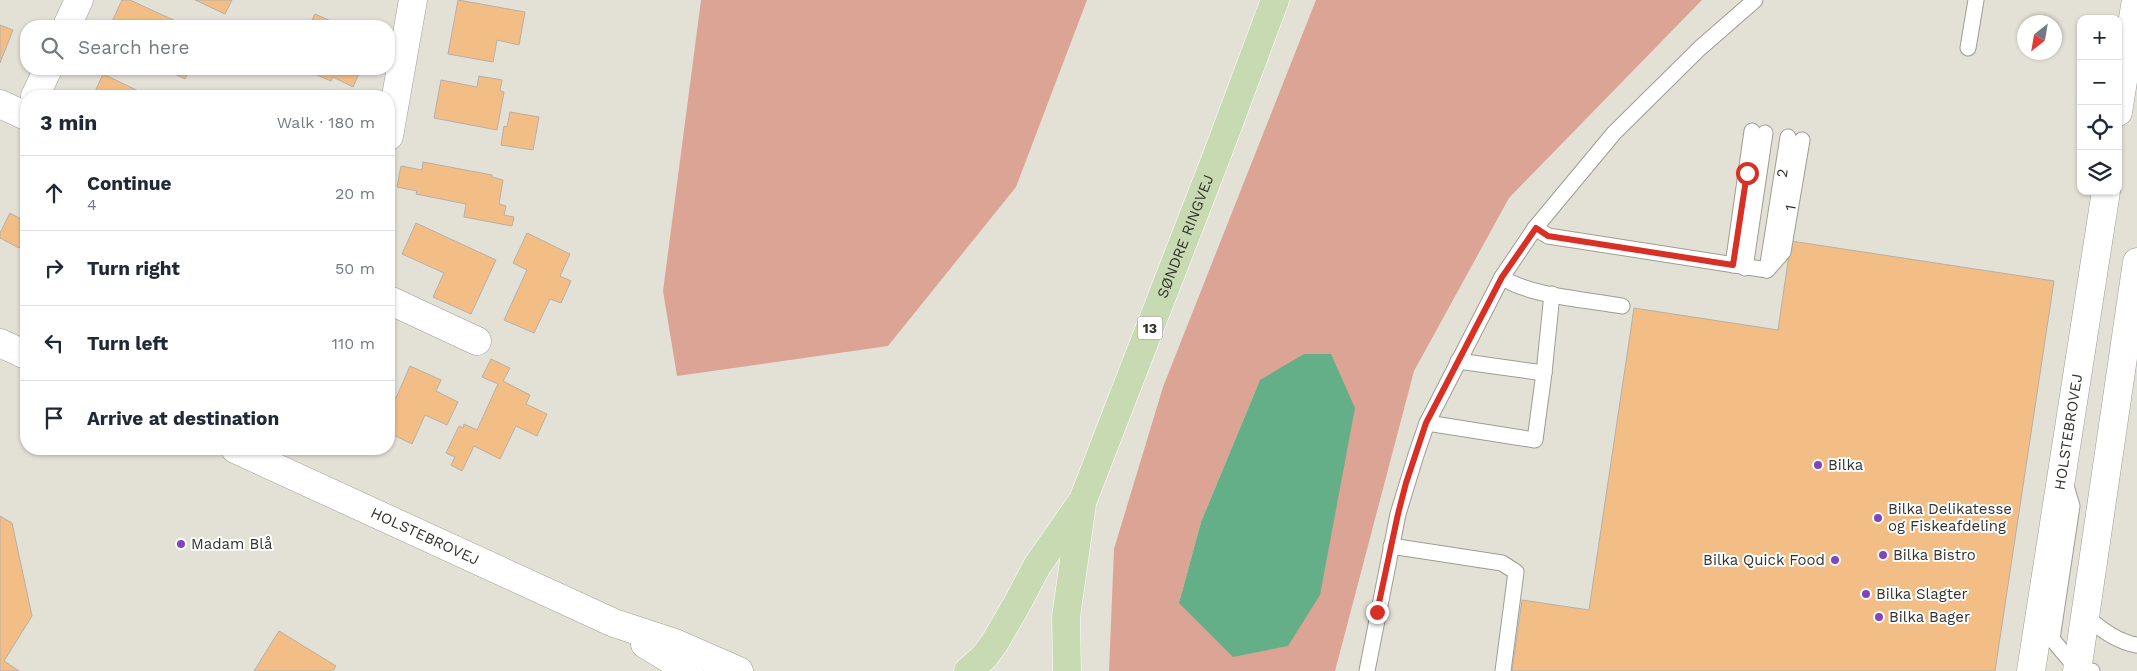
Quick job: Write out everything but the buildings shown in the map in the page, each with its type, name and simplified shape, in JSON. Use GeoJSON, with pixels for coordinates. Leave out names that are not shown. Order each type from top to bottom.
{"type":"FeatureCollection","features":[{"type":"Feature","properties":{"kind":"main road","name":"SØNDRE RINGVEJ"},"geometry":{"type":"LineString","coordinates":[[1067,671],[1066,617],[1083,500],[1218,155],[1275,0]]}},
{"type":"Feature","properties":{"kind":"main road","name":"SØNDRE RINGVEJ"},"geometry":{"type":"LineString","coordinates":[[968,671],[984,657],[995,642],[1037,566],[1083,500]]}},
{"type":"Feature","properties":{"kind":"street"},"geometry":{"type":"LineString","coordinates":[[70,20],[79,0]]}},
{"type":"Feature","properties":{"kind":"street"},"geometry":{"type":"LineString","coordinates":[[395,102],[413,0]]}},
{"type":"Feature","properties":{"kind":"street"},"geometry":{"type":"LineString","coordinates":[[2119,105],[2136,0]]}},
{"type":"Feature","properties":{"kind":"street"},"geometry":{"type":"LineString","coordinates":[[38,90],[45,75]]}},
{"type":"Feature","properties":{"kind":"street"},"geometry":{"type":"LineString","coordinates":[[0,104],[20,113]]}},
{"type":"Feature","properties":{"kind":"street","name":"HOLSTEBROVEJ"},"geometry":{"type":"LineString","coordinates":[[2031,671],[2105,195]]}},
{"type":"Feature","properties":{"kind":"street"},"geometry":{"type":"LineString","coordinates":[[2082,670],[2086,616],[2137,262]]}},
{"type":"Feature","properties":{"kind":"street"},"geometry":{"type":"LineString","coordinates":[[395,303],[477,341]]}},
{"type":"Feature","properties":{"kind":"street"},"geometry":{"type":"LineString","coordinates":[[0,343],[20,352]]}},
{"type":"Feature","properties":{"kind":"street","name":"HOLSTEBROVEJ"},"geometry":{"type":"LineString","coordinates":[[248,455],[614,623],[675,642],[739,671]]}},
{"type":"Feature","properties":{"kind":"street","name":"HOLSTEBROVEJ"},"geometry":{"type":"LineString","coordinates":[[614,623],[668,660],[689,671]]}},
{"type":"Feature","properties":{"kind":"lane"},"geometry":{"type":"LineString","coordinates":[[1367,671],[1391,546],[1406,483],[1426,423],[1502,277],[1536,228],[1614,133],[1700,48],[1755,0]]}},
{"type":"Feature","properties":{"kind":"lane"},"geometry":{"type":"LineString","coordinates":[[1968,48],[1976,0]]}},
{"type":"Feature","properties":{"kind":"lane"},"geometry":{"type":"LineString","coordinates":[[1536,228],[1548,236],[1739,266],[1759,132]]}},
{"type":"Feature","properties":{"kind":"lane","name":"2"},"geometry":{"type":"LineString","coordinates":[[1739,266],[1767,270],[1795,139]]}},
{"type":"Feature","properties":{"kind":"lane"},"geometry":{"type":"LineString","coordinates":[[1502,277],[1511,284],[1552,294],[1622,306]]}},
{"type":"Feature","properties":{"kind":"lane"},"geometry":{"type":"LineString","coordinates":[[1426,423],[1535,440],[1552,294]]}},
{"type":"Feature","properties":{"kind":"lane"},"geometry":{"type":"LineString","coordinates":[[1458,361],[1544,373]]}},
{"type":"Feature","properties":{"kind":"lane"},"geometry":{"type":"LineString","coordinates":[[2062,475],[2072,506],[2052,638],[2082,670]]}},
{"type":"Feature","properties":{"kind":"lane"},"geometry":{"type":"LineString","coordinates":[[1391,546],[1502,563],[1516,572],[1503,671]]}},
{"type":"Feature","properties":{"kind":"lane"},"geometry":{"type":"LineString","coordinates":[[2086,616],[2099,628],[2126,643],[2137,645]]}},
{"type":"Feature","properties":{"kind":"shaded area"},"geometry":{"type":"Polygon","coordinates":[[[701,0],[1087,0],[1016,187],[888,346],[677,376],[663,291],[701,0]]]}},
{"type":"Feature","properties":{"kind":"shaded area"},"geometry":{"type":"Polygon","coordinates":[[[1316,0],[1702,0],[1509,198],[1414,371],[1335,671],[1109,671],[1114,549],[1163,387],[1316,0]],[[1260,380],[1201,522],[1179,603],[1260,380]]]}},
{"type":"Feature","properties":{"kind":"shaded area"},"geometry":{"type":"Polygon","coordinates":[[[1304,354],[1331,354],[1355,408],[1320,595],[1288,646],[1233,657],[1179,603],[1201,522],[1260,380],[1304,354]]]}},
{"type":"Feature","properties":{"kind":"place","name":"Bilka"},"geometry":{"type":"Point","coordinates":[1818,465]}},
{"type":"Feature","properties":{"kind":"place","name":"Bilka Delikatesse og Fiskeafdeling"},"geometry":{"type":"Point","coordinates":[1878,518]}},
{"type":"Feature","properties":{"kind":"place","name":"Madam Blå"},"geometry":{"type":"Point","coordinates":[181,544]}},
{"type":"Feature","properties":{"kind":"place","name":"Bilka Bistro"},"geometry":{"type":"Point","coordinates":[1883,555]}},
{"type":"Feature","properties":{"kind":"place","name":"Bilka Quick Food"},"geometry":{"type":"Point","coordinates":[1835,560]}},
{"type":"Feature","properties":{"kind":"place","name":"Bilka Slagter"},"geometry":{"type":"Point","coordinates":[1866,594]}},
{"type":"Feature","properties":{"kind":"place","name":"Bilka Bager"},"geometry":{"type":"Point","coordinates":[1879,617]}},
{"type":"Feature","properties":{"kind":"route"},"geometry":{"type":"LineString","coordinates":[[1377,612],[1406,483],[1426,423],[1502,277],[1536,228],[1548,236],[1733,265],[1747,173]]}}]}
